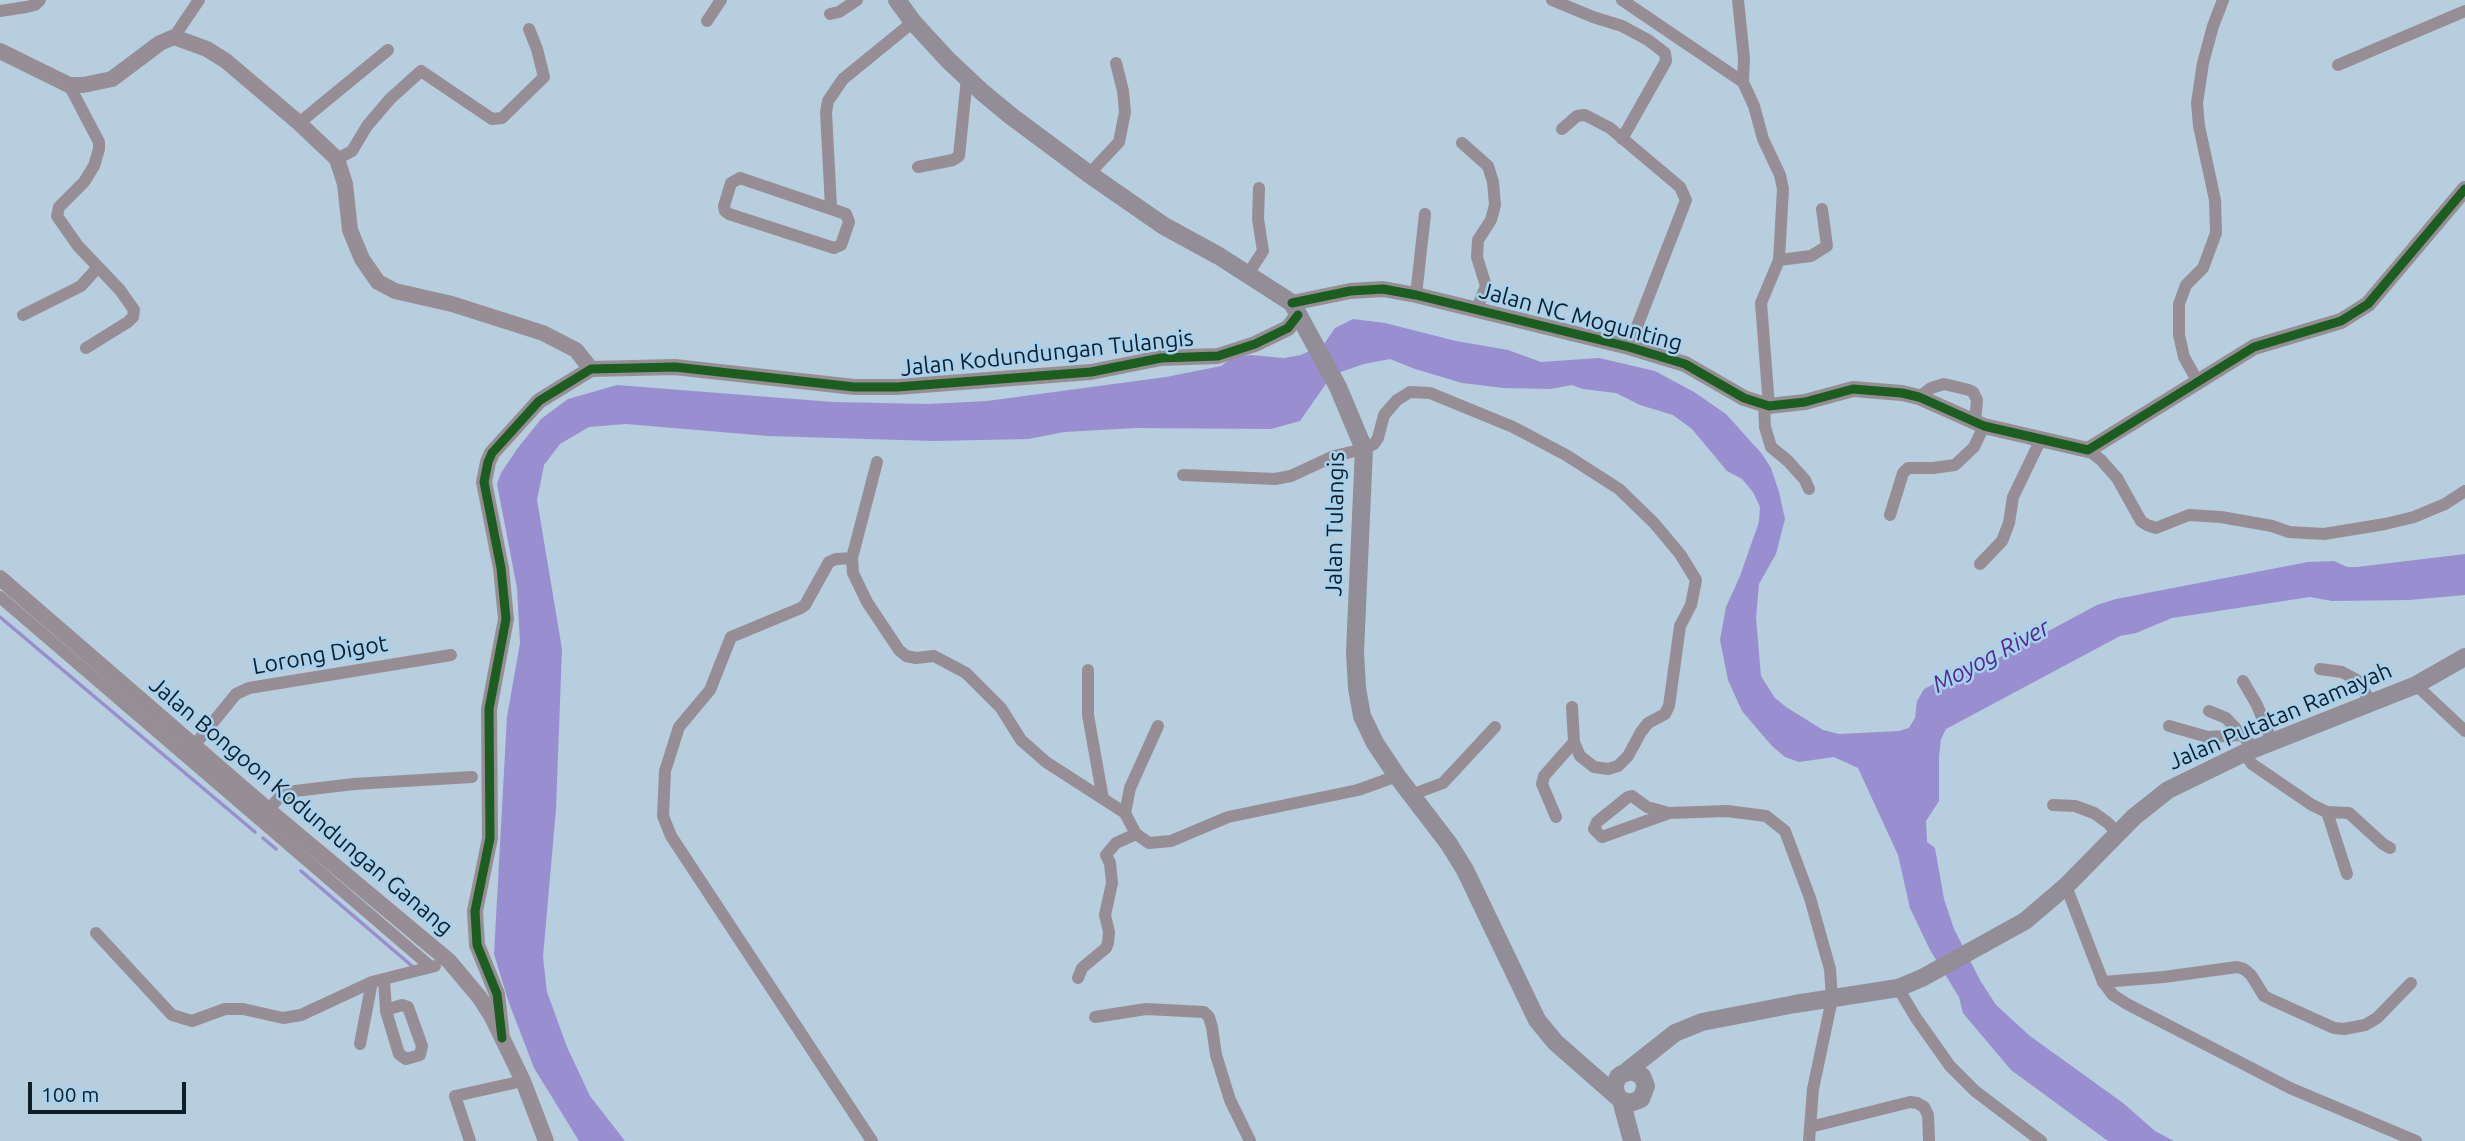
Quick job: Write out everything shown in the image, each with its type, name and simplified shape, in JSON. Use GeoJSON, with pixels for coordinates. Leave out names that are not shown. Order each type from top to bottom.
{"type":"FeatureCollection","features":[{"type":"Feature","properties":{"kind":"main road","name":"Jalan Tulangis"},"geometry":{"type":"LineString","coordinates":[[897,0],[913,22],[967,78],[1011,116],[1088,174],[1164,226],[1248,274],[1295,309],[1338,387],[1364,449],[1355,652],[1362,716],[1375,743],[1397,776],[1449,844],[1465,870],[1537,1020],[1555,1042],[1626,1100]]}},
{"type":"Feature","properties":{"kind":"main road","name":"Jalan Putatan Ramayah"},"geometry":{"type":"LineString","coordinates":[[1624,1072],[1675,1033],[1702,1022],[1898,988],[1922,978],[2025,921],[2066,886],[2117,833],[2168,790],[2247,746],[2272,743],[2372,704],[2416,685],[2465,657]]}},
{"type":"Feature","properties":{"kind":"main road"},"geometry":{"type":"LineString","coordinates":[[1626,1100],[1646,1091],[1645,1081],[1675,1033]]}},
{"type":"Feature","properties":{"kind":"main road","name":"Jalan Tulangis"},"geometry":{"type":"LineString","coordinates":[[1586,1067],[1624,1072]]}},
{"type":"Feature","properties":{"kind":"main road"},"geometry":{"type":"LineString","coordinates":[[1633,1141],[1626,1100],[1614,1087],[1624,1072],[1637,1073],[1645,1081]]}},
{"type":"Feature","properties":{"kind":"street"},"geometry":{"type":"LineString","coordinates":[[0,10],[35,5],[40,0]]}},
{"type":"Feature","properties":{"kind":"street"},"geometry":{"type":"LineString","coordinates":[[707,22],[721,0]]}},
{"type":"Feature","properties":{"kind":"street"},"geometry":{"type":"LineString","coordinates":[[830,14],[839,12],[857,0]]}},
{"type":"Feature","properties":{"kind":"street"},"geometry":{"type":"LineString","coordinates":[[1552,0],[1622,26],[1665,53],[1665,61],[1622,139]]}},
{"type":"Feature","properties":{"kind":"street"},"geometry":{"type":"LineString","coordinates":[[1622,0],[1742,82],[1754,106],[1783,189],[1779,260],[1761,303],[1767,405],[1765,427],[1771,447],[1788,460],[1809,489]]}},
{"type":"Feature","properties":{"kind":"street"},"geometry":{"type":"LineString","coordinates":[[1738,0],[1744,58],[1742,82]]}},
{"type":"Feature","properties":{"kind":"street"},"geometry":{"type":"LineString","coordinates":[[2198,382],[2184,357],[2179,335],[2179,304],[2186,285],[2203,268],[2216,233],[2215,200],[2199,126],[2198,96],[2213,26],[2223,0]]}},
{"type":"Feature","properties":{"kind":"street"},"geometry":{"type":"LineString","coordinates":[[0,51],[69,85],[95,84],[112,79],[177,32],[195,1]]}},
{"type":"Feature","properties":{"kind":"street"},"geometry":{"type":"LineString","coordinates":[[2338,65],[2465,10]]}},
{"type":"Feature","properties":{"kind":"street"},"geometry":{"type":"LineString","coordinates":[[831,207],[826,112],[828,101],[843,79],[913,22]]}},
{"type":"Feature","properties":{"kind":"street"},"geometry":{"type":"LineString","coordinates":[[529,29],[543,65],[544,77],[502,118],[492,119],[427,72],[419,71],[390,99],[345,156],[350,230],[362,259],[378,282],[395,291],[488,314],[543,332],[576,350],[592,369]]}},
{"type":"Feature","properties":{"kind":"street"},"geometry":{"type":"LineString","coordinates":[[177,32],[226,61],[305,117],[345,156]]}},
{"type":"Feature","properties":{"kind":"street"},"geometry":{"type":"LineString","coordinates":[[305,117],[388,50]]}},
{"type":"Feature","properties":{"kind":"street"},"geometry":{"type":"LineString","coordinates":[[1088,174],[1119,142],[1125,112],[1124,91],[1116,63]]}},
{"type":"Feature","properties":{"kind":"street"},"geometry":{"type":"LineString","coordinates":[[918,167],[953,160],[959,156],[967,78]]}},
{"type":"Feature","properties":{"kind":"street"},"geometry":{"type":"LineString","coordinates":[[69,85],[99,142],[99,149],[85,182],[59,207],[57,216],[73,240],[131,303],[134,317],[86,348]]}},
{"type":"Feature","properties":{"kind":"street"},"geometry":{"type":"LineString","coordinates":[[1562,129],[1569,120],[1585,115],[1610,128],[1680,187],[1686,200],[1629,347]]}},
{"type":"Feature","properties":{"kind":"street"},"geometry":{"type":"LineString","coordinates":[[1462,143],[1488,166],[1495,205],[1491,220],[1478,240],[1477,257],[1486,286],[1477,309]]}},
{"type":"Feature","properties":{"kind":"street"},"geometry":{"type":"LineString","coordinates":[[740,178],[831,207],[849,218],[838,248],[729,214],[724,206],[731,183],[740,178]]}},
{"type":"Feature","properties":{"kind":"street"},"geometry":{"type":"LineString","coordinates":[[1248,274],[1263,251],[1258,219],[1259,188]]}},
{"type":"Feature","properties":{"kind":"street"},"geometry":{"type":"LineString","coordinates":[[2465,189],[2368,304],[2341,321],[2253,347],[2088,450],[2117,478],[2141,521],[2156,528],[2189,515],[2221,516],[2289,532],[2324,534],[2414,517],[2445,504],[2465,491]]}},
{"type":"Feature","properties":{"kind":"street"},"geometry":{"type":"LineString","coordinates":[[1779,260],[1811,256],[1827,246],[1822,209]]}},
{"type":"Feature","properties":{"kind":"street"},"geometry":{"type":"LineString","coordinates":[[1416,295],[1426,214]]}},
{"type":"Feature","properties":{"kind":"street"},"geometry":{"type":"LineString","coordinates":[[23,315],[75,290],[98,267]]}},
{"type":"Feature","properties":{"kind":"street","name":"Jalan NC Mogunting"},"geometry":{"type":"LineString","coordinates":[[1295,309],[1350,291],[1382,289],[1416,295],[1629,347],[1685,364],[1744,398],[1767,405],[1805,402],[1853,389],[1902,393],[1919,397],[1980,425],[2088,450]]}},
{"type":"Feature","properties":{"kind":"street","name":"Jalan Kodundungan Tulangis"},"geometry":{"type":"LineString","coordinates":[[502,1038],[497,993],[477,946],[475,911],[490,838],[489,709],[506,619],[501,568],[484,482],[492,453],[533,407],[592,369],[675,367],[854,387],[966,383],[1091,372],[1161,358],[1218,356],[1255,344],[1288,328],[1295,309]]}},
{"type":"Feature","properties":{"kind":"street"},"geometry":{"type":"LineString","coordinates":[[1890,515],[1903,473],[1908,468],[1955,465],[1974,447],[1980,425],[1973,391],[1944,384],[1931,388],[1919,397]]}},
{"type":"Feature","properties":{"kind":"street"},"geometry":{"type":"LineString","coordinates":[[1183,475],[1275,479],[1291,476],[1334,456],[1364,449],[1374,444],[1384,415],[1397,400],[1410,391],[1430,393],[1514,427],[1566,455],[1619,489],[1654,523],[1680,554],[1696,580],[1691,605],[1680,626],[1669,706],[1665,714],[1648,723],[1628,757],[1618,766],[1608,769],[1594,767],[1580,756],[1574,742],[1572,707]]}},
{"type":"Feature","properties":{"kind":"street"},"geometry":{"type":"LineString","coordinates":[[1980,564],[2002,541],[2009,523],[2013,497],[2025,477],[2041,439]]}},
{"type":"Feature","properties":{"kind":"street"},"geometry":{"type":"LineString","coordinates":[[877,462],[852,558],[855,582],[899,650],[905,656],[934,656],[958,667],[1001,708],[1021,740],[1046,762],[1125,813],[1136,834],[1149,843],[1171,841],[1228,817],[1358,790],[1397,776]]}},
{"type":"Feature","properties":{"kind":"street"},"geometry":{"type":"LineString","coordinates":[[852,558],[836,558],[829,562],[801,608],[731,637],[710,690],[679,727],[665,771],[663,816],[671,836],[872,1141]]}},
{"type":"Feature","properties":{"kind":"street","name":"Jalan Bongoon Kodundungan Ganang"},"geometry":{"type":"LineString","coordinates":[[0,578],[189,752],[449,961],[480,998],[502,1038],[523,1081],[546,1141]]}},
{"type":"Feature","properties":{"kind":"street"},"geometry":{"type":"LineString","coordinates":[[0,597],[156,723]]}},
{"type":"Feature","properties":{"kind":"street","name":"Lorong Digot"},"geometry":{"type":"LineString","coordinates":[[189,752],[236,694],[249,688],[451,655]]}},
{"type":"Feature","properties":{"kind":"street"},"geometry":{"type":"LineString","coordinates":[[2320,669],[2342,672],[2357,680],[2372,704]]}},
{"type":"Feature","properties":{"kind":"street"},"geometry":{"type":"LineString","coordinates":[[1088,670],[1088,715],[1103,799]]}},
{"type":"Feature","properties":{"kind":"street"},"geometry":{"type":"LineString","coordinates":[[2243,681],[2257,705],[2272,743]]}},
{"type":"Feature","properties":{"kind":"street"},"geometry":{"type":"LineString","coordinates":[[2416,685],[2465,731]]}},
{"type":"Feature","properties":{"kind":"street"},"geometry":{"type":"LineString","coordinates":[[2209,710],[2226,718],[2247,746],[2252,764],[2327,813],[2349,813],[2390,848]]}},
{"type":"Feature","properties":{"kind":"street"},"geometry":{"type":"LineString","coordinates":[[1125,813],[1130,788],[1158,726]]}},
{"type":"Feature","properties":{"kind":"street"},"geometry":{"type":"LineString","coordinates":[[2169,726],[2247,746]]}},
{"type":"Feature","properties":{"kind":"street"},"geometry":{"type":"LineString","coordinates":[[1411,795],[1443,783],[1495,727]]}},
{"type":"Feature","properties":{"kind":"street"},"geometry":{"type":"LineString","coordinates":[[1556,817],[1542,784],[1544,776],[1574,742]]}},
{"type":"Feature","properties":{"kind":"street"},"geometry":{"type":"LineString","coordinates":[[431,967],[263,814],[279,798],[295,791],[354,784],[472,777]]}},
{"type":"Feature","properties":{"kind":"street"},"geometry":{"type":"LineString","coordinates":[[2053,805],[2076,806],[2094,813],[2108,822],[2117,833]]}},
{"type":"Feature","properties":{"kind":"street"},"geometry":{"type":"LineString","coordinates":[[1646,814],[1748,812],[1766,816],[1786,831],[1823,939],[1830,969],[1832,999],[1813,1089],[1809,1141]]}},
{"type":"Feature","properties":{"kind":"street"},"geometry":{"type":"LineString","coordinates":[[2327,813],[2347,874]]}},
{"type":"Feature","properties":{"kind":"street"},"geometry":{"type":"LineString","coordinates":[[1078,978],[1082,968],[1106,948],[1108,943],[1109,932],[1105,915],[1112,883],[1110,863],[1106,855],[1116,843],[1136,834]]}},
{"type":"Feature","properties":{"kind":"street"},"geometry":{"type":"LineString","coordinates":[[2066,886],[2103,982],[2113,995],[2267,1077],[2416,1141]]}},
{"type":"Feature","properties":{"kind":"street"},"geometry":{"type":"LineString","coordinates":[[96,933],[172,1015],[184,1020],[199,1019],[225,1009],[243,1009],[283,1018],[301,1014],[378,980],[449,961],[477,946]]}},
{"type":"Feature","properties":{"kind":"street"},"geometry":{"type":"LineString","coordinates":[[2103,982],[2237,967],[2250,975],[2264,996],[2334,1028],[2344,1029],[2365,1025],[2377,1018],[2411,983]]}},
{"type":"Feature","properties":{"kind":"street"},"geometry":{"type":"LineString","coordinates":[[378,980],[386,1010]]}},
{"type":"Feature","properties":{"kind":"street"},"geometry":{"type":"LineString","coordinates":[[360,1044],[378,980]]}},
{"type":"Feature","properties":{"kind":"street"},"geometry":{"type":"LineString","coordinates":[[1898,988],[1950,1066],[1975,1091],[2040,1141]]}},
{"type":"Feature","properties":{"kind":"street"},"geometry":{"type":"LineString","coordinates":[[1095,1017],[1146,1009],[1204,1012],[1212,1027],[1216,1055],[1230,1100],[1250,1141]]}},
{"type":"Feature","properties":{"kind":"street"},"geometry":{"type":"LineString","coordinates":[[470,1141],[455,1096],[523,1081]]}},
{"type":"Feature","properties":{"kind":"street"},"geometry":{"type":"LineString","coordinates":[[1810,1127],[1910,1102],[1924,1107],[1928,1115],[1929,1141]]}},
{"type":"Feature","properties":{"kind":"shaded area"},"geometry":{"type":"Polygon","coordinates":[[[1353,319],[1385,323],[1456,341],[1508,350],[1541,362],[1599,358],[1655,371],[1694,392],[1726,414],[1771,468],[1785,519],[1776,554],[1759,584],[1756,618],[1761,676],[1775,698],[1786,707],[1823,730],[1839,734],[1899,731],[1909,728],[1915,718],[1917,701],[1924,689],[1942,680],[1976,670],[2097,605],[2116,599],[2308,562],[2334,561],[2347,567],[2357,567],[2465,554],[2465,595],[2409,600],[2332,601],[2310,597],[2172,618],[2136,633],[2120,636],[1946,729],[1941,739],[1939,801],[1926,821],[1927,842],[1935,848],[1944,899],[1954,929],[1980,980],[1996,1005],[2030,1036],[2123,1103],[2155,1131],[2174,1141],[2108,1141],[2011,1070],[1963,1013],[1959,997],[1930,950],[1910,908],[1898,855],[1858,768],[1834,757],[1799,762],[1785,757],[1742,711],[1728,680],[1720,640],[1726,607],[1759,522],[1760,507],[1753,492],[1742,479],[1727,471],[1692,429],[1673,415],[1640,405],[1616,393],[1572,385],[1551,389],[1504,388],[1462,383],[1390,359],[1332,375],[1300,421],[1271,429],[1136,428],[1064,432],[1028,439],[934,441],[768,436],[626,424],[589,427],[560,444],[544,465],[537,500],[562,649],[556,809],[543,957],[547,992],[567,1047],[590,1096],[625,1141],[579,1141],[534,1068],[494,954],[507,717],[520,643],[517,588],[497,484],[517,449],[541,419],[568,399],[617,385],[833,402],[928,404],[987,401],[1166,377],[1221,366],[1233,357],[1251,355],[1284,358],[1301,355],[1324,344],[1335,328],[1353,319]]]}},
{"type":"Feature","properties":{"kind":"waterway"},"geometry":{"type":"LineString","coordinates":[[0,617],[255,832]]}},
{"type":"Feature","properties":{"kind":"waterway"},"geometry":{"type":"LineString","coordinates":[[263,838],[276,849]]}},
{"type":"Feature","properties":{"kind":"waterway"},"geometry":{"type":"LineString","coordinates":[[301,871],[412,966]]}},
{"type":"Feature","properties":{"kind":"cycle path"},"geometry":{"type":"LineString","coordinates":[[1292,303],[1350,291],[1383,289],[1416,295],[1629,347],[1685,364],[1744,398],[1769,406],[1805,402],[1853,389],[1902,393],[1919,397],[1984,426],[2088,450],[2254,347],[2341,321],[2368,304],[2465,189]]}},
{"type":"Feature","properties":{"kind":"cycle path"},"geometry":{"type":"LineString","coordinates":[[502,1038],[497,994],[477,945],[475,911],[490,838],[489,709],[506,619],[501,568],[484,482],[492,453],[539,401],[591,369],[675,367],[854,387],[897,387],[1091,372],[1161,358],[1218,356],[1255,344],[1288,328],[1298,315]]}},
{"type":"Feature","properties":{"kind":"water label","name":"Moyog River"},"geometry":{"type":"Point","coordinates":[1991,656]}}]}
